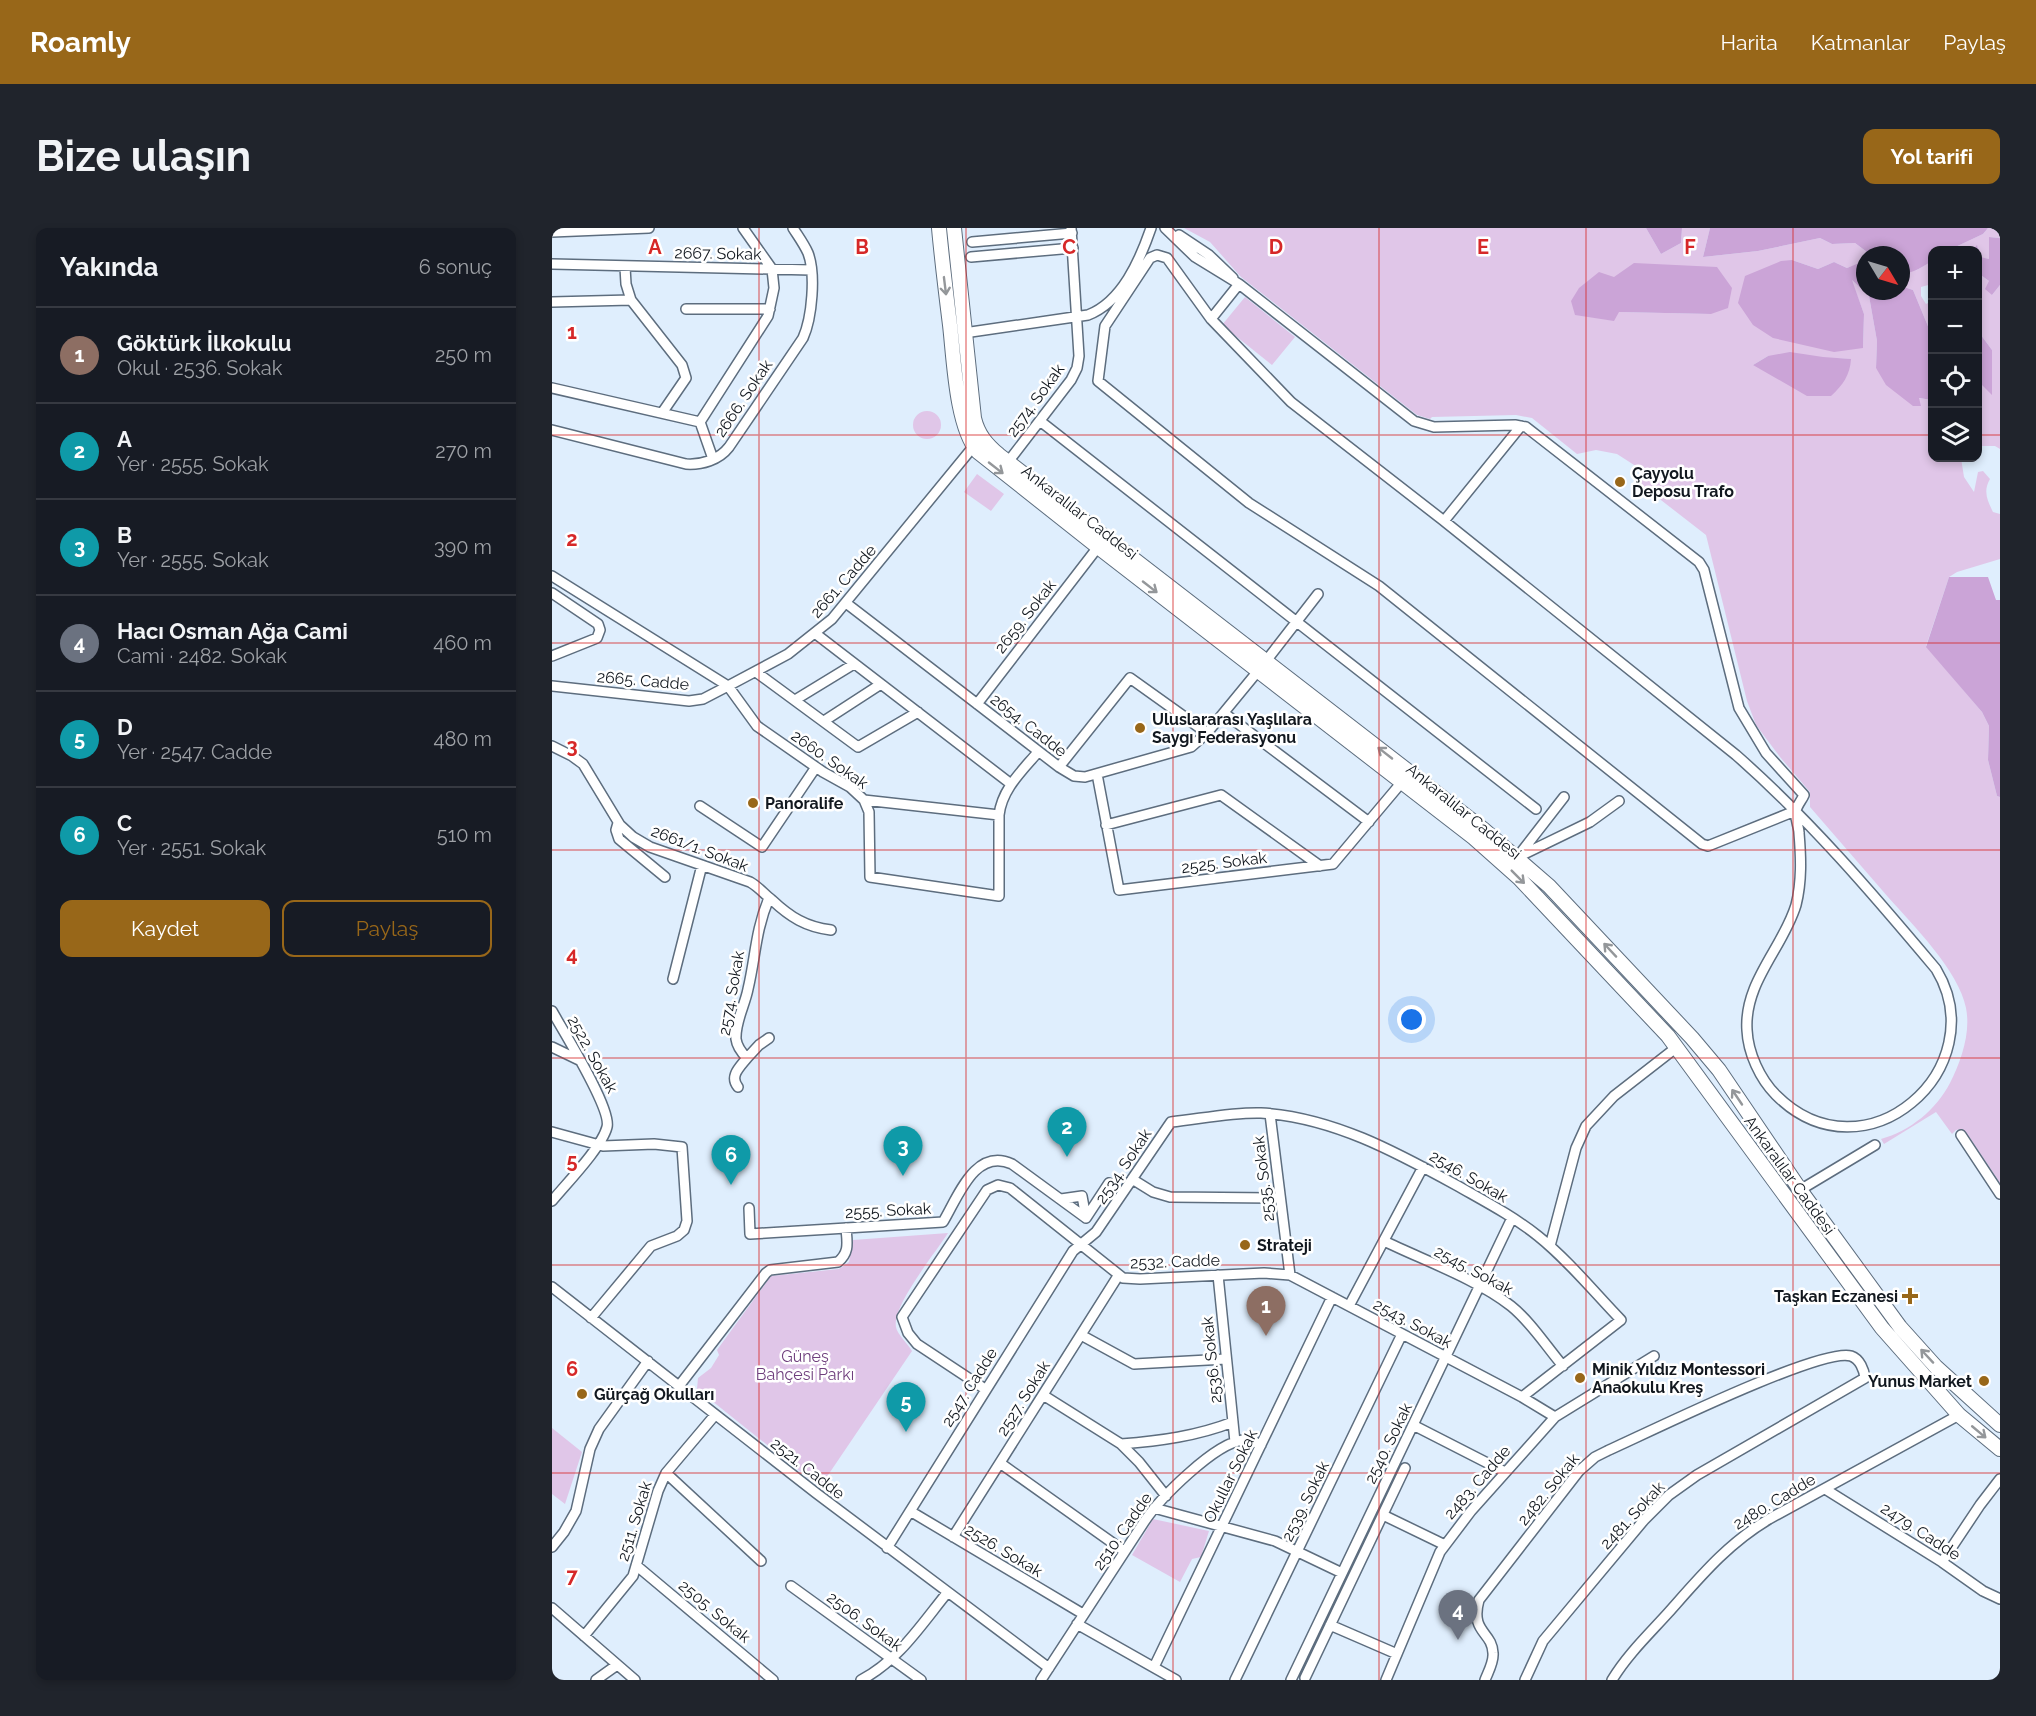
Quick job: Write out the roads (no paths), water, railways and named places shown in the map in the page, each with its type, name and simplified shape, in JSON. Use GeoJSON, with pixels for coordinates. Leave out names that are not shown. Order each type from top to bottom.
{"type":"FeatureCollection","features":[{"type":"Feature","properties":{"kind":"main road","name":"Ankaralılar Caddesi"},"geometry":{"type":"LineString","coordinates":[[939,228],[957,385],[965,427],[977,442],[986,459],[1098,547],[1518,857],[1550,886],[1719,1070],[1800,1190],[1918,1347],[2000,1425]]}},
{"type":"Feature","properties":{"kind":"main road","name":"Ankaralılar Caddesi"},"geometry":{"type":"LineString","coordinates":[[954,228],[977,442]]}},
{"type":"Feature","properties":{"kind":"main road","name":"Ankaralılar Caddesi"},"geometry":{"type":"LineString","coordinates":[[977,442],[1008,462],[1512,870],[1661,1027],[1890,1337],[1959,1415],[2000,1449]]}},
{"type":"Feature","properties":{"kind":"main road"},"geometry":{"type":"LineString","coordinates":[[1677,1047],[1692,1038]]}},
{"type":"Feature","properties":{"kind":"main road"},"geometry":{"type":"LineString","coordinates":[[1861,1300],[1873,1290]]}},
{"type":"Feature","properties":{"kind":"main road"},"geometry":{"type":"LineString","coordinates":[[1959,1415],[1975,1403]]}},
{"type":"Feature","properties":{"kind":"street"},"geometry":{"type":"LineString","coordinates":[[552,232],[647,228]]}},
{"type":"Feature","properties":{"kind":"street"},"geometry":{"type":"LineString","coordinates":[[700,422],[760,331],[770,309],[774,282],[772,269],[743,228]]}},
{"type":"Feature","properties":{"kind":"street","name":"2666. Sokak"},"geometry":{"type":"LineString","coordinates":[[552,430],[686,464],[696,464],[721,455],[729,447],[802,338],[809,315],[811,270],[806,250],[793,228]]}},
{"type":"Feature","properties":{"kind":"street"},"geometry":{"type":"LineString","coordinates":[[964,333],[1098,311],[1113,298],[1131,272],[1151,228]]}},
{"type":"Feature","properties":{"kind":"street"},"geometry":{"type":"LineString","coordinates":[[1167,228],[1209,255],[1239,284],[1414,422],[1434,427],[1521,426],[1539,437],[1699,562],[1704,570],[1739,708],[1766,753],[1804,795],[1795,811],[1801,854],[1801,878],[1797,898],[1789,922],[1761,973],[1753,995],[1747,1016],[1750,1047],[1762,1077],[1783,1101],[1801,1114],[1835,1126],[1861,1126],[1876,1123],[1895,1115],[1913,1103],[1936,1074],[1943,1059],[1949,1037],[1951,1012],[1948,994],[1936,969],[1852,870],[1795,811],[1776,789],[1444,521],[1291,402],[1211,319],[1167,258],[1153,255],[1105,326],[1098,381],[1250,503],[1379,586],[1702,844],[1708,846],[1795,811]]}},
{"type":"Feature","properties":{"kind":"street"},"geometry":{"type":"LineString","coordinates":[[972,242],[1072,231]]}},
{"type":"Feature","properties":{"kind":"street","name":"2574. Sokak"},"geometry":{"type":"LineString","coordinates":[[1008,462],[1071,380],[1077,368],[1078,316],[1072,231]]}},
{"type":"Feature","properties":{"kind":"street"},"geometry":{"type":"LineString","coordinates":[[971,257],[1073,248]]}},
{"type":"Feature","properties":{"kind":"street","name":"2667. Sokak"},"geometry":{"type":"LineString","coordinates":[[552,264],[811,270]]}},
{"type":"Feature","properties":{"kind":"street"},"geometry":{"type":"LineString","coordinates":[[625,267],[626,284],[631,300],[682,365],[686,375],[662,413]]}},
{"type":"Feature","properties":{"kind":"street"},"geometry":{"type":"LineString","coordinates":[[1211,319],[1239,284]]}},
{"type":"Feature","properties":{"kind":"street"},"geometry":{"type":"LineString","coordinates":[[552,302],[631,300]]}},
{"type":"Feature","properties":{"kind":"street"},"geometry":{"type":"LineString","coordinates":[[686,309],[770,309]]}},
{"type":"Feature","properties":{"kind":"street"},"geometry":{"type":"LineString","coordinates":[[552,388],[700,422]]}},
{"type":"Feature","properties":{"kind":"street"},"geometry":{"type":"LineString","coordinates":[[1040,421],[1536,809]]}},
{"type":"Feature","properties":{"kind":"street"},"geometry":{"type":"LineString","coordinates":[[700,422],[713,459]]}},
{"type":"Feature","properties":{"kind":"street"},"geometry":{"type":"LineString","coordinates":[[1444,521],[1521,426]]}},
{"type":"Feature","properties":{"kind":"street","name":"2661. Cadde"},"geometry":{"type":"LineString","coordinates":[[728,686],[788,654],[816,634],[846,603],[977,442]]}},
{"type":"Feature","properties":{"kind":"street","name":"2659. Sokak"},"geometry":{"type":"LineString","coordinates":[[977,704],[1098,547]]}},
{"type":"Feature","properties":{"kind":"street"},"geometry":{"type":"LineString","coordinates":[[552,576],[728,686]]}},
{"type":"Feature","properties":{"kind":"street"},"geometry":{"type":"LineString","coordinates":[[552,593],[598,624],[600,633],[597,638],[552,656]]}},
{"type":"Feature","properties":{"kind":"street","name":"2654. Cadde"},"geometry":{"type":"LineString","coordinates":[[846,603],[1038,752],[1059,767],[1081,777],[1186,750],[1196,745],[1318,594]]}},
{"type":"Feature","properties":{"kind":"street"},"geometry":{"type":"LineString","coordinates":[[816,634],[1011,784]]}},
{"type":"Feature","properties":{"kind":"street"},"geometry":{"type":"LineString","coordinates":[[795,700],[854,664]]}},
{"type":"Feature","properties":{"kind":"street"},"geometry":{"type":"LineString","coordinates":[[756,672],[858,747],[918,712]]}},
{"type":"Feature","properties":{"kind":"street"},"geometry":{"type":"LineString","coordinates":[[1059,767],[1130,678],[1207,733]]}},
{"type":"Feature","properties":{"kind":"street"},"geometry":{"type":"LineString","coordinates":[[824,722],[882,684]]}},
{"type":"Feature","properties":{"kind":"street","name":"2665. Cadde"},"geometry":{"type":"LineString","coordinates":[[552,686],[689,701],[703,699],[728,686]]}},
{"type":"Feature","properties":{"kind":"street","name":"2660. Sokak"},"geometry":{"type":"LineString","coordinates":[[728,686],[758,726],[816,767],[850,787],[864,800],[869,812],[870,877],[999,896],[999,815]]}},
{"type":"Feature","properties":{"kind":"street"},"geometry":{"type":"LineString","coordinates":[[1224,713],[1369,822],[1402,782]]}},
{"type":"Feature","properties":{"kind":"street","name":"2661/1. Sokak"},"geometry":{"type":"LineString","coordinates":[[552,746],[583,764],[618,823],[633,837],[646,844],[750,882],[762,889],[769,898],[799,922],[831,930]]}},
{"type":"Feature","properties":{"kind":"street"},"geometry":{"type":"LineString","coordinates":[[864,800],[999,815],[1002,800],[1011,784],[1038,752]]}},
{"type":"Feature","properties":{"kind":"street"},"geometry":{"type":"LineString","coordinates":[[700,806],[762,847],[816,767]]}},
{"type":"Feature","properties":{"kind":"street"},"geometry":{"type":"LineString","coordinates":[[1097,774],[1106,825],[1221,795],[1320,866]]}},
{"type":"Feature","properties":{"kind":"street"},"geometry":{"type":"LineString","coordinates":[[1518,857],[1564,797]]}},
{"type":"Feature","properties":{"kind":"street"},"geometry":{"type":"LineString","coordinates":[[1518,857],[1590,822],[1619,801]]}},
{"type":"Feature","properties":{"kind":"street","name":"2525. Sokak"},"geometry":{"type":"LineString","coordinates":[[1106,825],[1119,890],[1333,864],[1369,822]]}},
{"type":"Feature","properties":{"kind":"street"},"geometry":{"type":"LineString","coordinates":[[618,823],[616,830],[619,839],[664,877]]}},
{"type":"Feature","properties":{"kind":"street"},"geometry":{"type":"LineString","coordinates":[[673,979],[702,865]]}},
{"type":"Feature","properties":{"kind":"street","name":"2574. Sokak"},"geometry":{"type":"LineString","coordinates":[[747,1058],[738,1047],[736,1034],[749,987],[756,937],[769,898]]}},
{"type":"Feature","properties":{"kind":"street","name":"2522. Sokak"},"geometry":{"type":"LineString","coordinates":[[552,1011],[607,1115],[607,1129],[597,1145],[552,1201]]}},
{"type":"Feature","properties":{"kind":"street"},"geometry":{"type":"LineString","coordinates":[[738,1087],[734,1076],[747,1058],[769,1038]]}},
{"type":"Feature","properties":{"kind":"street"},"geometry":{"type":"LineString","coordinates":[[552,1047],[579,1060]]}},
{"type":"Feature","properties":{"kind":"street"},"geometry":{"type":"LineString","coordinates":[[1550,1246],[1576,1148],[1586,1126],[1603,1105],[1677,1047]]}},
{"type":"Feature","properties":{"kind":"street","name":"2534. Sokak"},"geometry":{"type":"LineString","coordinates":[[1080,1245],[1096,1232],[1171,1122],[1249,1113],[1270,1114]]}},
{"type":"Feature","properties":{"kind":"street","name":"2546. Sokak"},"geometry":{"type":"LineString","coordinates":[[1270,1114],[1304,1119],[1352,1134],[1388,1149],[1512,1218],[1550,1246],[1621,1320],[1563,1366]]}},
{"type":"Feature","properties":{"kind":"street","name":"2535. Sokak"},"geometry":{"type":"LineString","coordinates":[[1270,1114],[1290,1275]]}},
{"type":"Feature","properties":{"kind":"street"},"geometry":{"type":"LineString","coordinates":[[552,1132],[597,1145],[615,1147],[654,1144],[682,1147],[687,1221],[684,1230],[674,1238],[649,1248],[591,1317]]}},
{"type":"Feature","properties":{"kind":"street"},"geometry":{"type":"LineString","coordinates":[[1961,1135],[2000,1194]]}},
{"type":"Feature","properties":{"kind":"street"},"geometry":{"type":"LineString","coordinates":[[1800,1190],[1875,1145]]}},
{"type":"Feature","properties":{"kind":"street","name":"2555. Sokak"},"geometry":{"type":"LineString","coordinates":[[749,1208],[750,1234],[943,1222],[973,1170],[983,1164],[996,1161],[1012,1164],[1086,1218]]}},
{"type":"Feature","properties":{"kind":"street"},"geometry":{"type":"LineString","coordinates":[[1349,1306],[1423,1167]]}},
{"type":"Feature","properties":{"kind":"street"},"geometry":{"type":"LineString","coordinates":[[1132,1179],[1154,1192],[1170,1197],[1280,1198]]}},
{"type":"Feature","properties":{"kind":"street"},"geometry":{"type":"LineString","coordinates":[[1086,1218],[1109,1183]]}},
{"type":"Feature","properties":{"kind":"street","name":"2532. Cadde"},"geometry":{"type":"LineString","coordinates":[[985,1389],[917,1344],[908,1333],[902,1317],[987,1190],[998,1185],[1010,1188],[1118,1276],[1133,1280],[1264,1273],[1290,1275]]}},
{"type":"Feature","properties":{"kind":"street"},"geometry":{"type":"LineString","coordinates":[[1061,1200],[1082,1196],[1086,1218]]}},
{"type":"Feature","properties":{"kind":"street","name":"2540. Sokak"},"geometry":{"type":"LineString","coordinates":[[1291,1680],[1512,1218]]}},
{"type":"Feature","properties":{"kind":"street"},"geometry":{"type":"LineString","coordinates":[[679,1386],[766,1273],[770,1270],[838,1262],[847,1249],[846,1228]]}},
{"type":"Feature","properties":{"kind":"street","name":"2545. Sokak"},"geometry":{"type":"LineString","coordinates":[[1384,1241],[1480,1286],[1517,1312],[1563,1366]]}},
{"type":"Feature","properties":{"kind":"street","name":"2547. Cadde"},"geometry":{"type":"LineString","coordinates":[[887,1548],[985,1389],[1073,1251],[1080,1245]]}},
{"type":"Feature","properties":{"kind":"street","name":"2536. Sokak"},"geometry":{"type":"LineString","coordinates":[[1218,1275],[1235,1442]]}},
{"type":"Feature","properties":{"kind":"street","name":"2543. Sokak"},"geometry":{"type":"LineString","coordinates":[[1290,1275],[1556,1417]]}},
{"type":"Feature","properties":{"kind":"street","name":"2527. Sokak"},"geometry":{"type":"LineString","coordinates":[[952,1537],[1118,1276]]}},
{"type":"Feature","properties":{"kind":"street","name":"2521. Cadde"},"geometry":{"type":"LineString","coordinates":[[552,1287],[887,1548],[1049,1668]]}},
{"type":"Feature","properties":{"kind":"street","name":"Okullar Sokak"},"geometry":{"type":"LineString","coordinates":[[1154,1667],[1332,1297]]}},
{"type":"Feature","properties":{"kind":"street","name":"2539. Sokak"},"geometry":{"type":"LineString","coordinates":[[1235,1680],[1402,1334]]}},
{"type":"Feature","properties":{"kind":"street"},"geometry":{"type":"LineString","coordinates":[[1081,1335],[1134,1364],[1226,1359]]}},
{"type":"Feature","properties":{"kind":"street","name":"2483. Cadde"},"geometry":{"type":"LineString","coordinates":[[1386,1680],[1444,1545],[1471,1510],[1556,1417],[1654,1356]]}},
{"type":"Feature","properties":{"kind":"street","name":"2482. Sokak"},"geometry":{"type":"LineString","coordinates":[[1485,1680],[1493,1652],[1491,1644],[1476,1619],[1479,1600],[1579,1471],[1589,1462],[1607,1451],[1791,1369],[1812,1362],[1841,1356],[1854,1357],[1862,1367],[1865,1378]]}},
{"type":"Feature","properties":{"kind":"street"},"geometry":{"type":"LineString","coordinates":[[552,1547],[576,1511],[590,1449],[599,1429],[648,1361]]}},
{"type":"Feature","properties":{"kind":"street"},"geometry":{"type":"LineString","coordinates":[[1522,1397],[1563,1366]]}},
{"type":"Feature","properties":{"kind":"street","name":"2481. Sokak"},"geometry":{"type":"LineString","coordinates":[[1525,1680],[1542,1641],[1644,1520],[1669,1495],[1697,1474],[1865,1378]]}},
{"type":"Feature","properties":{"kind":"street"},"geometry":{"type":"LineString","coordinates":[[1043,1395],[1121,1444],[1139,1462],[1166,1496]]}},
{"type":"Feature","properties":{"kind":"street","name":"2511. Sokak"},"geometry":{"type":"LineString","coordinates":[[584,1636],[628,1584],[637,1566],[658,1491],[666,1473],[715,1415]]}},
{"type":"Feature","properties":{"kind":"street","name":"2480. Cadde"},"geometry":{"type":"LineString","coordinates":[[1612,1680],[1652,1630],[1732,1544],[1755,1527],[1959,1415]]}},
{"type":"Feature","properties":{"kind":"street"},"geometry":{"type":"LineString","coordinates":[[1121,1444],[1194,1435],[1233,1422]]}},
{"type":"Feature","properties":{"kind":"street"},"geometry":{"type":"LineString","coordinates":[[1413,1425],[1505,1472]]}},
{"type":"Feature","properties":{"kind":"street"},"geometry":{"type":"LineString","coordinates":[[1235,1442],[1248,1440],[1261,1445]]}},
{"type":"Feature","properties":{"kind":"street","name":"2510. Cadde"},"geometry":{"type":"LineString","coordinates":[[1041,1680],[1154,1508],[1198,1467],[1235,1442]]}},
{"type":"Feature","properties":{"kind":"street"},"geometry":{"type":"LineString","coordinates":[[1000,1462],[1125,1551]]}},
{"type":"Feature","properties":{"kind":"street"},"geometry":{"type":"LineString","coordinates":[[1305,1678],[1405,1468]]}},
{"type":"Feature","properties":{"kind":"street"},"geometry":{"type":"LineString","coordinates":[[666,1473],[761,1561]]}},
{"type":"Feature","properties":{"kind":"street"},"geometry":{"type":"LineString","coordinates":[[1942,1562],[2000,1479]]}},
{"type":"Feature","properties":{"kind":"street","name":"2479. Cadde"},"geometry":{"type":"LineString","coordinates":[[1825,1489],[1942,1562],[1983,1591],[2000,1599]]}},
{"type":"Feature","properties":{"kind":"street"},"geometry":{"type":"LineString","coordinates":[[1154,1508],[1264,1537],[1342,1573]]}},
{"type":"Feature","properties":{"kind":"street","name":"2526. Sokak"},"geometry":{"type":"LineString","coordinates":[[910,1511],[1083,1614]]}},
{"type":"Feature","properties":{"kind":"street"},"geometry":{"type":"LineString","coordinates":[[1383,1515],[1444,1545]]}},
{"type":"Feature","properties":{"kind":"street"},"geometry":{"type":"LineString","coordinates":[[1359,1538],[1370,1542]]}},
{"type":"Feature","properties":{"kind":"street","name":"2505. Sokak"},"geometry":{"type":"LineString","coordinates":[[637,1566],[772,1680]]}},
{"type":"Feature","properties":{"kind":"street","name":"2506. Sokak"},"geometry":{"type":"LineString","coordinates":[[791,1586],[921,1680]]}},
{"type":"Feature","properties":{"kind":"street"},"geometry":{"type":"LineString","coordinates":[[861,1680],[891,1659],[947,1593]]}},
{"type":"Feature","properties":{"kind":"street"},"geometry":{"type":"LineString","coordinates":[[552,1608],[635,1680]]}},
{"type":"Feature","properties":{"kind":"street"},"geometry":{"type":"LineString","coordinates":[[1077,1624],[1176,1680]]}},
{"type":"Feature","properties":{"kind":"street"},"geometry":{"type":"LineString","coordinates":[[1330,1625],[1397,1654]]}},
{"type":"Feature","properties":{"kind":"street"},"geometry":{"type":"LineString","coordinates":[[596,1680],[617,1665]]}},
{"type":"Feature","properties":{"kind":"place","name":"Çayyolu Deposu Trafo"},"geometry":{"type":"Point","coordinates":[1620,482]}},
{"type":"Feature","properties":{"kind":"place","name":"Uluslararası Yaşlılara Saygı Federasyonu"},"geometry":{"type":"Point","coordinates":[1140,728]}},
{"type":"Feature","properties":{"kind":"place","name":"Panoralife"},"geometry":{"type":"Point","coordinates":[753,803]}},
{"type":"Feature","properties":{"kind":"place","name":"A"},"geometry":{"type":"Point","coordinates":[1067,1157]}},
{"type":"Feature","properties":{"kind":"place","name":"B"},"geometry":{"type":"Point","coordinates":[903,1176]}},
{"type":"Feature","properties":{"kind":"place","name":"C"},"geometry":{"type":"Point","coordinates":[731,1185]}},
{"type":"Feature","properties":{"kind":"place","name":"Strateji"},"geometry":{"type":"Point","coordinates":[1245,1245]}},
{"type":"Feature","properties":{"kind":"place","name":"Taşkan Eczanesi"},"geometry":{"type":"Point","coordinates":[1910,1296]}},
{"type":"Feature","properties":{"kind":"place","name":"Göktürk İlkokulu"},"geometry":{"type":"Point","coordinates":[1266,1336]}},
{"type":"Feature","properties":{"kind":"place","name":"Minik Yıldız Montessori Anaokulu Kreş"},"geometry":{"type":"Point","coordinates":[1580,1378]}},
{"type":"Feature","properties":{"kind":"place","name":"Yunus Market"},"geometry":{"type":"Point","coordinates":[1984,1381]}},
{"type":"Feature","properties":{"kind":"place","name":"Gürçağ Okulları"},"geometry":{"type":"Point","coordinates":[582,1394]}},
{"type":"Feature","properties":{"kind":"place","name":"D"},"geometry":{"type":"Point","coordinates":[906,1432]}},
{"type":"Feature","properties":{"kind":"place","name":"Hacı Osman Ağa Cami"},"geometry":{"type":"Point","coordinates":[1458,1640]}},
{"type":"Feature","properties":{"kind":"park label","name":"Güneş Bahçesi Parkı"},"geometry":{"type":"Point","coordinates":[805,1365]}}]}
